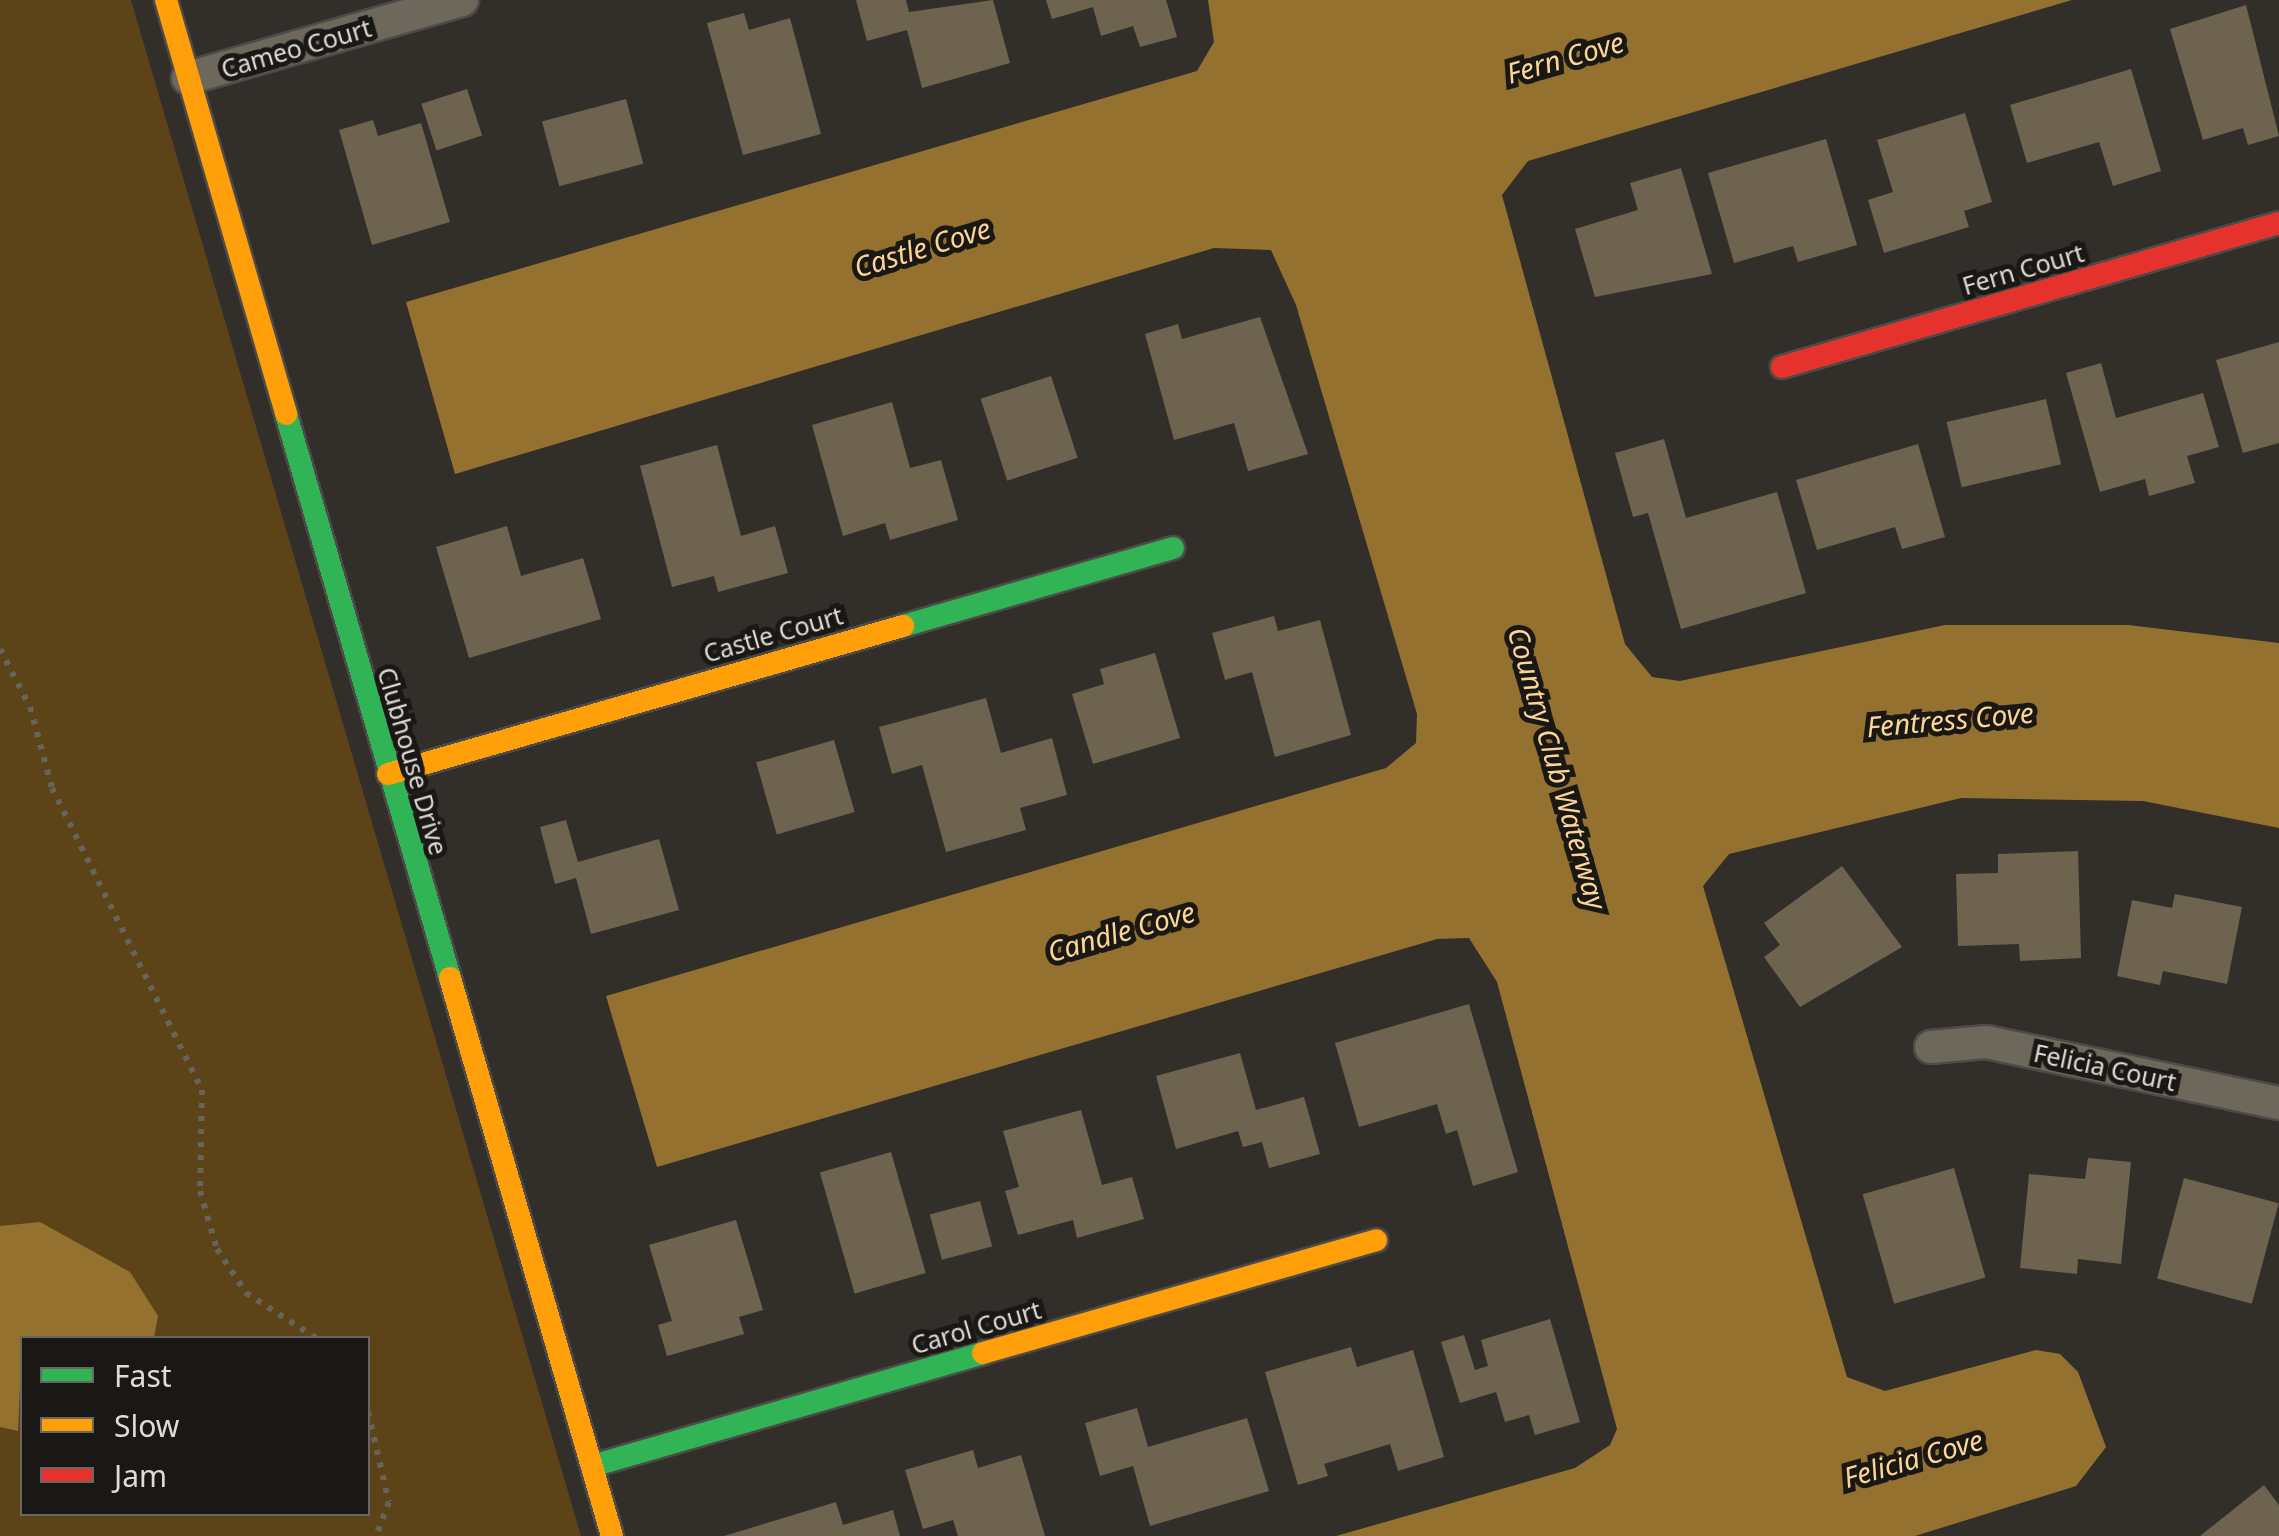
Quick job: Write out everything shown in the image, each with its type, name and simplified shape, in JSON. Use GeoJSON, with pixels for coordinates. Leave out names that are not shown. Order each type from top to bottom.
{"type":"FeatureCollection","features":[{"type":"Feature","properties":{"kind":"street","name":"Clubhouse Drive"},"geometry":{"type":"LineString","coordinates":[[166,0],[612,1536]]}},
{"type":"Feature","properties":{"kind":"street","name":"Cameo Court"},"geometry":{"type":"LineString","coordinates":[[188,78],[462,0]]}},
{"type":"Feature","properties":{"kind":"street","name":"Fern Court"},"geometry":{"type":"LineString","coordinates":[[1782,367],[2279,223]]}},
{"type":"Feature","properties":{"kind":"street","name":"Castle Court"},"geometry":{"type":"LineString","coordinates":[[388,774],[1173,548]]}},
{"type":"Feature","properties":{"kind":"street","name":"Felicia Court"},"geometry":{"type":"LineString","coordinates":[[1931,1047],[1986,1042],[2279,1103]]}},
{"type":"Feature","properties":{"kind":"street","name":"Carol Court"},"geometry":{"type":"LineString","coordinates":[[592,1466],[1376,1240]]}},
{"type":"Feature","properties":{"kind":"path"},"geometry":{"type":"LineString","coordinates":[[0,649],[30,707],[52,788],[202,1090],[200,1191],[217,1249],[246,1292],[313,1336]]}},
{"type":"Feature","properties":{"kind":"path"},"geometry":{"type":"LineString","coordinates":[[370,1421],[388,1502],[376,1536]]}},
{"type":"Feature","properties":{"kind":"shaded area"},"geometry":{"type":"Polygon","coordinates":[[[0,0],[131,0],[581,1536],[0,1536],[0,0]]]}},
{"type":"Feature","properties":{"kind":"water"},"geometry":{"type":"Polygon","coordinates":[[[1208,0],[2072,0],[1528,161],[1502,195],[1625,644],[1652,677],[1680,681],[1945,625],[2128,625],[2279,643],[2279,828],[2143,801],[1961,798],[1729,854],[1703,886],[1847,1377],[1885,1391],[2036,1350],[2060,1354],[2078,1372],[2106,1447],[2076,1486],[1915,1536],[1336,1536],[1575,1468],[1610,1445],[1617,1429],[1497,982],[1469,938],[1437,939],[657,1167],[606,996],[1386,768],[1416,743],[1417,714],[1296,305],[1271,250],[1214,248],[455,474],[406,302],[1197,71],[1214,42],[1208,0]]]}},
{"type":"Feature","properties":{"kind":"water"},"geometry":{"type":"Polygon","coordinates":[[[40,1222],[130,1272],[158,1316],[154,1336],[20,1336],[18,1431],[0,1427],[0,1226],[40,1222]]]}},
{"type":"Feature","properties":{"kind":"building"},"geometry":{"type":"Polygon","coordinates":[[[856,0],[906,0],[909,12],[993,0],[1010,63],[922,88],[907,30],[867,41],[856,0]]]}},
{"type":"Feature","properties":{"kind":"building"},"geometry":{"type":"Polygon","coordinates":[[[1046,0],[1166,0],[1177,37],[1140,47],[1133,26],[1101,36],[1093,7],[1052,19],[1046,0]]]}},
{"type":"Feature","properties":{"kind":"building"},"geometry":{"type":"Polygon","coordinates":[[[2246,5],[2279,136],[2248,145],[2243,128],[2203,140],[2170,29],[2246,5]]]}},
{"type":"Feature","properties":{"kind":"building"},"geometry":{"type":"Polygon","coordinates":[[[744,13],[749,30],[790,18],[821,134],[743,155],[707,23],[744,13]]]}},
{"type":"Feature","properties":{"kind":"building"},"geometry":{"type":"Polygon","coordinates":[[[2131,69],[2161,171],[2113,186],[2099,142],[2027,163],[2010,105],[2131,69]]]}},
{"type":"Feature","properties":{"kind":"building"},"geometry":{"type":"Polygon","coordinates":[[[467,89],[482,136],[436,150],[421,104],[467,89]]]}},
{"type":"Feature","properties":{"kind":"building"},"geometry":{"type":"Polygon","coordinates":[[[626,99],[643,164],[559,186],[542,122],[626,99]]]}},
{"type":"Feature","properties":{"kind":"building"},"geometry":{"type":"Polygon","coordinates":[[[1965,113],[1992,202],[1964,211],[1969,227],[1884,253],[1868,200],[1893,192],[1877,140],[1965,113]]]}},
{"type":"Feature","properties":{"kind":"building"},"geometry":{"type":"Polygon","coordinates":[[[373,120],[378,136],[421,123],[450,222],[372,245],[339,130],[373,120]]]}},
{"type":"Feature","properties":{"kind":"building"},"geometry":{"type":"Polygon","coordinates":[[[1826,139],[1857,245],[1798,262],[1793,246],[1734,263],[1708,173],[1826,139]]]}},
{"type":"Feature","properties":{"kind":"building"},"geometry":{"type":"Polygon","coordinates":[[[1681,168],[1712,274],[1595,297],[1575,229],[1638,210],[1630,183],[1681,168]]]}},
{"type":"Feature","properties":{"kind":"building"},"geometry":{"type":"Polygon","coordinates":[[[1260,317],[1308,454],[1248,471],[1234,423],[1174,440],[1145,334],[1178,324],[1182,339],[1260,317]]]}},
{"type":"Feature","properties":{"kind":"building"},"geometry":{"type":"Polygon","coordinates":[[[2279,342],[2279,443],[2243,453],[2216,360],[2279,342]]]}},
{"type":"Feature","properties":{"kind":"building"},"geometry":{"type":"Polygon","coordinates":[[[2101,363],[2116,418],[2203,393],[2219,447],[2187,456],[2195,483],[2149,496],[2145,479],[2100,492],[2066,373],[2101,363]]]}},
{"type":"Feature","properties":{"kind":"building"},"geometry":{"type":"Polygon","coordinates":[[[1051,376],[1078,458],[1007,481],[981,399],[1051,376]]]}},
{"type":"Feature","properties":{"kind":"building"},"geometry":{"type":"Polygon","coordinates":[[[2046,399],[2061,464],[1962,487],[1947,422],[2046,399]]]}},
{"type":"Feature","properties":{"kind":"building"},"geometry":{"type":"Polygon","coordinates":[[[892,402],[910,468],[941,460],[958,520],[890,540],[885,523],[843,536],[812,425],[892,402]]]}},
{"type":"Feature","properties":{"kind":"building"},"geometry":{"type":"Polygon","coordinates":[[[1664,439],[1686,518],[1777,492],[1806,593],[1681,629],[1648,513],[1633,517],[1615,453],[1664,439]]]}},
{"type":"Feature","properties":{"kind":"building"},"geometry":{"type":"Polygon","coordinates":[[[1918,444],[1945,537],[1902,549],[1895,527],[1817,550],[1796,480],[1918,444]]]}},
{"type":"Feature","properties":{"kind":"building"},"geometry":{"type":"Polygon","coordinates":[[[717,445],[741,536],[775,526],[788,573],[718,592],[714,576],[672,587],[640,466],[717,445]]]}},
{"type":"Feature","properties":{"kind":"building"},"geometry":{"type":"Polygon","coordinates":[[[507,526],[521,576],[583,558],[601,619],[469,658],[436,547],[507,526]]]}},
{"type":"Feature","properties":{"kind":"building"},"geometry":{"type":"Polygon","coordinates":[[[1274,616],[1278,631],[1320,620],[1351,735],[1275,757],[1252,672],[1225,680],[1212,633],[1274,616]]]}},
{"type":"Feature","properties":{"kind":"building"},"geometry":{"type":"Polygon","coordinates":[[[1155,653],[1180,738],[1093,764],[1072,694],[1104,684],[1100,669],[1155,653]]]}},
{"type":"Feature","properties":{"kind":"building"},"geometry":{"type":"Polygon","coordinates":[[[986,698],[1001,753],[1052,738],[1067,795],[1020,808],[1026,830],[946,852],[922,765],[892,774],[879,727],[986,698]]]}},
{"type":"Feature","properties":{"kind":"building"},"geometry":{"type":"Polygon","coordinates":[[[834,740],[855,812],[777,834],[756,762],[834,740]]]}},
{"type":"Feature","properties":{"kind":"building"},"geometry":{"type":"Polygon","coordinates":[[[566,820],[578,862],[659,839],[679,910],[591,934],[576,878],[555,884],[540,827],[566,820]]]}},
{"type":"Feature","properties":{"kind":"building"},"geometry":{"type":"Polygon","coordinates":[[[2078,851],[2081,958],[2020,961],[2019,944],[1958,946],[1956,874],[1998,873],[1998,854],[2078,851]]]}},
{"type":"Feature","properties":{"kind":"building"},"geometry":{"type":"Polygon","coordinates":[[[1842,866],[1902,947],[1800,1007],[1764,957],[1780,945],[1764,923],[1842,866]]]}},
{"type":"Feature","properties":{"kind":"building"},"geometry":{"type":"Polygon","coordinates":[[[2175,894],[2242,907],[2227,984],[2163,971],[2160,985],[2117,976],[2132,900],[2172,908],[2175,894]]]}},
{"type":"Feature","properties":{"kind":"building"},"geometry":{"type":"Polygon","coordinates":[[[1469,1004],[1518,1172],[1473,1186],[1457,1130],[1446,1134],[1437,1104],[1359,1127],[1335,1043],[1469,1004]]]}},
{"type":"Feature","properties":{"kind":"building"},"geometry":{"type":"Polygon","coordinates":[[[1240,1053],[1256,1110],[1304,1097],[1320,1154],[1269,1168],[1262,1142],[1243,1147],[1238,1131],[1176,1149],[1156,1076],[1240,1053]]]}},
{"type":"Feature","properties":{"kind":"building"},"geometry":{"type":"Polygon","coordinates":[[[1081,1110],[1102,1185],[1132,1177],[1144,1219],[1077,1238],[1073,1220],[1018,1235],[1005,1191],[1019,1187],[1003,1131],[1081,1110]]]}},
{"type":"Feature","properties":{"kind":"building"},"geometry":{"type":"Polygon","coordinates":[[[891,1152],[926,1273],[855,1294],[820,1172],[891,1152]]]}},
{"type":"Feature","properties":{"kind":"building"},"geometry":{"type":"Polygon","coordinates":[[[2088,1158],[2131,1162],[2121,1264],[2078,1259],[2077,1274],[2020,1268],[2029,1174],[2085,1179],[2088,1158]]]}},
{"type":"Feature","properties":{"kind":"building"},"geometry":{"type":"Polygon","coordinates":[[[1954,1168],[1985,1278],[1894,1304],[1863,1194],[1954,1168]]]}},
{"type":"Feature","properties":{"kind":"building"},"geometry":{"type":"Polygon","coordinates":[[[2184,1178],[2279,1203],[2252,1304],[2157,1278],[2184,1178]]]}},
{"type":"Feature","properties":{"kind":"building"},"geometry":{"type":"Polygon","coordinates":[[[980,1201],[992,1246],[942,1260],[930,1214],[980,1201]]]}},
{"type":"Feature","properties":{"kind":"building"},"geometry":{"type":"Polygon","coordinates":[[[736,1220],[763,1310],[739,1317],[744,1334],[667,1356],[658,1325],[672,1321],[649,1245],[736,1220]]]}},
{"type":"Feature","properties":{"kind":"building"},"geometry":{"type":"Polygon","coordinates":[[[1550,1319],[1580,1422],[1535,1435],[1529,1415],[1505,1422],[1496,1392],[1460,1403],[1441,1342],[1464,1335],[1475,1370],[1488,1366],[1481,1340],[1550,1319]]]}},
{"type":"Feature","properties":{"kind":"building"},"geometry":{"type":"Polygon","coordinates":[[[1351,1347],[1357,1367],[1413,1350],[1444,1457],[1398,1471],[1390,1444],[1324,1464],[1328,1476],[1298,1485],[1265,1372],[1351,1347]]]}},
{"type":"Feature","properties":{"kind":"building"},"geometry":{"type":"Polygon","coordinates":[[[1137,1408],[1148,1447],[1247,1418],[1269,1491],[1150,1526],[1133,1466],[1100,1476],[1085,1423],[1137,1408]]]}},
{"type":"Feature","properties":{"kind":"building"},"geometry":{"type":"Polygon","coordinates":[[[973,1450],[978,1468],[1021,1455],[1045,1536],[958,1536],[953,1520],[923,1529],[905,1470],[973,1450]]]}},
{"type":"Feature","properties":{"kind":"building"},"geometry":{"type":"Polygon","coordinates":[[[2264,1485],[2279,1505],[2279,1536],[2200,1536],[2264,1485]]]}},
{"type":"Feature","properties":{"kind":"building"},"geometry":{"type":"Polygon","coordinates":[[[836,1502],[843,1525],[893,1510],[900,1536],[724,1536],[836,1502]]]}},
{"type":"Feature","properties":{"kind":"traffic: fast"},"geometry":{"type":"LineString","coordinates":[[286,414],[450,978]]}},
{"type":"Feature","properties":{"kind":"traffic: fast"},"geometry":{"type":"LineString","coordinates":[[903,626],[1173,548]]}},
{"type":"Feature","properties":{"kind":"traffic: fast"},"geometry":{"type":"LineString","coordinates":[[592,1466],[983,1353]]}},
{"type":"Feature","properties":{"kind":"traffic: slow"},"geometry":{"type":"LineString","coordinates":[[166,0],[286,414]]}},
{"type":"Feature","properties":{"kind":"traffic: slow"},"geometry":{"type":"LineString","coordinates":[[388,774],[903,626]]}},
{"type":"Feature","properties":{"kind":"traffic: slow"},"geometry":{"type":"LineString","coordinates":[[450,978],[612,1536]]}},
{"type":"Feature","properties":{"kind":"traffic: slow"},"geometry":{"type":"LineString","coordinates":[[983,1353],[1376,1240]]}},
{"type":"Feature","properties":{"kind":"traffic: jam"},"geometry":{"type":"LineString","coordinates":[[1782,367],[2279,223]]}},
{"type":"Feature","properties":{"kind":"water label","name":"Fern Cove"},"geometry":{"type":"Point","coordinates":[1565,57]}},
{"type":"Feature","properties":{"kind":"water label","name":"Castle Cove"},"geometry":{"type":"Point","coordinates":[922,247]}},
{"type":"Feature","properties":{"kind":"water label","name":"Fentress Cove"},"geometry":{"type":"Point","coordinates":[1950,719]}},
{"type":"Feature","properties":{"kind":"water label","name":"Country Club Waterway"},"geometry":{"type":"Point","coordinates":[1558,768]}},
{"type":"Feature","properties":{"kind":"water label","name":"Candle Cove"},"geometry":{"type":"Point","coordinates":[1121,931]}},
{"type":"Feature","properties":{"kind":"water label","name":"Felicia Cove"},"geometry":{"type":"Point","coordinates":[1913,1458]}}]}
